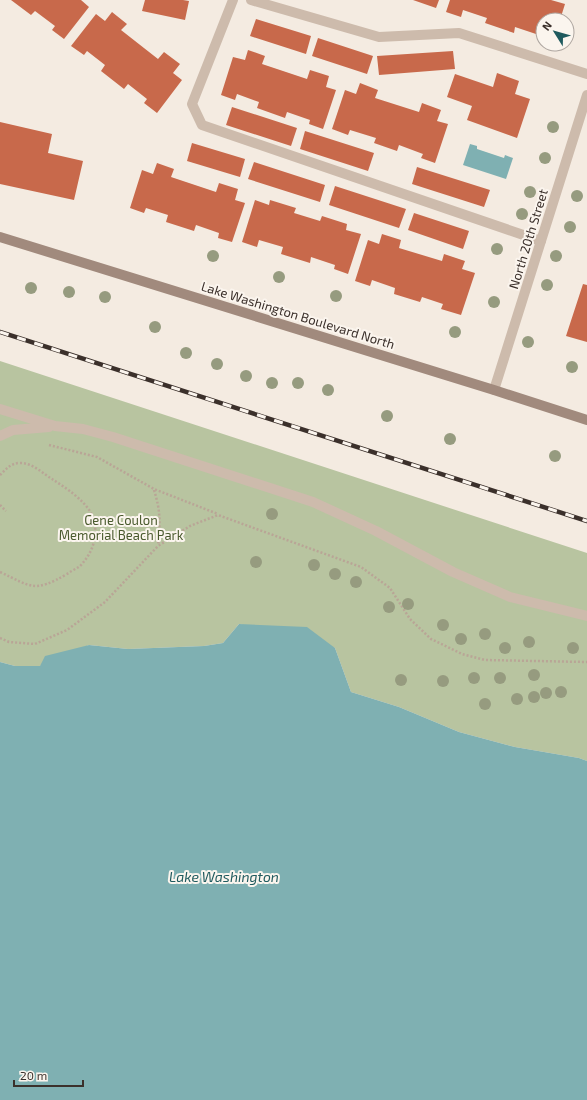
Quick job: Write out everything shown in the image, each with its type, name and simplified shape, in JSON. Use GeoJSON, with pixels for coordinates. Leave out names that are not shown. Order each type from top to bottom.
{"type":"FeatureCollection","features":[{"type":"Feature","properties":{"kind":"street"},"geometry":{"type":"LineString","coordinates":[[232,0],[192,104],[202,125],[541,241]]}},
{"type":"Feature","properties":{"kind":"street"},"geometry":{"type":"LineString","coordinates":[[251,0],[379,37],[459,33],[587,74]]}},
{"type":"Feature","properties":{"kind":"street","name":"North 20th Street"},"geometry":{"type":"LineString","coordinates":[[494,390],[587,95]]}},
{"type":"Feature","properties":{"kind":"street","name":"Lake Washington Boulevard North"},"geometry":{"type":"LineString","coordinates":[[0,237],[587,420]]}},
{"type":"Feature","properties":{"kind":"street"},"geometry":{"type":"LineString","coordinates":[[0,409],[55,426],[83,430],[113,437],[313,502],[376,531],[453,572],[510,597],[587,616]]}},
{"type":"Feature","properties":{"kind":"street"},"geometry":{"type":"LineString","coordinates":[[0,436],[13,430],[55,426]]}},
{"type":"Feature","properties":{"kind":"path"},"geometry":{"type":"LineString","coordinates":[[42,443],[64,450],[97,457],[154,490],[361,567],[390,588],[410,619],[432,639],[462,654],[486,660],[587,662]]}},
{"type":"Feature","properties":{"kind":"path"},"geometry":{"type":"LineString","coordinates":[[0,475],[10,466],[18,463],[29,464],[78,498],[90,513],[96,528],[94,546],[80,566],[53,582],[31,587],[0,572]]}},
{"type":"Feature","properties":{"kind":"path"},"geometry":{"type":"LineString","coordinates":[[154,490],[159,505],[161,520],[158,546]]}},
{"type":"Feature","properties":{"kind":"path"},"geometry":{"type":"LineString","coordinates":[[0,505],[6,511]]}},
{"type":"Feature","properties":{"kind":"path"},"geometry":{"type":"LineString","coordinates":[[0,638],[9,642],[35,644],[67,630],[105,602],[158,546],[190,526],[218,514]]}},
{"type":"Feature","properties":{"kind":"green space","name":"Gene Coulon Memorial Beach Park"},"geometry":{"type":"Polygon","coordinates":[[[0,361],[587,553],[587,761],[579,758],[515,747],[459,732],[399,707],[351,692],[335,648],[239,624],[223,643],[204,646],[128,649],[89,645],[40,666],[15,666],[0,662],[0,361]]]}},
{"type":"Feature","properties":{"kind":"water"},"geometry":{"type":"Polygon","coordinates":[[[470,144],[477,146],[477,149],[504,158],[505,155],[513,158],[506,179],[463,165],[470,144]]]}},
{"type":"Feature","properties":{"kind":"water","name":"Lake Washington"},"geometry":{"type":"Polygon","coordinates":[[[239,624],[307,627],[335,648],[351,692],[399,707],[459,732],[515,747],[579,758],[587,761],[587,1100],[0,1100],[0,662],[15,666],[40,666],[45,656],[89,645],[128,649],[204,646],[223,643],[239,624]]]}},
{"type":"Feature","properties":{"kind":"building"},"geometry":{"type":"Polygon","coordinates":[[[11,0],[81,0],[89,7],[64,39],[52,30],[55,26],[35,11],[31,15],[11,0]]]}},
{"type":"Feature","properties":{"kind":"building"},"geometry":{"type":"Polygon","coordinates":[[[145,0],[189,1],[185,20],[142,11],[145,0]]]}},
{"type":"Feature","properties":{"kind":"building"},"geometry":{"type":"Polygon","coordinates":[[[413,0],[439,0],[436,8],[413,0]]]}},
{"type":"Feature","properties":{"kind":"building"},"geometry":{"type":"Polygon","coordinates":[[[450,0],[551,0],[565,4],[562,12],[535,12],[535,34],[515,27],[514,33],[485,23],[487,18],[463,10],[461,17],[446,12],[450,0]]]}},
{"type":"Feature","properties":{"kind":"building"},"geometry":{"type":"Polygon","coordinates":[[[112,12],[127,24],[121,30],[158,59],[164,52],[180,64],[173,73],[182,80],[157,113],[144,103],[147,99],[128,84],[124,89],[101,71],[105,65],[87,51],[84,55],[71,46],[96,14],[105,21],[112,12]]]}},
{"type":"Feature","properties":{"kind":"building"},"geometry":{"type":"Polygon","coordinates":[[[256,19],[311,36],[306,54],[250,36],[256,19]]]}},
{"type":"Feature","properties":{"kind":"building"},"geometry":{"type":"Polygon","coordinates":[[[318,38],[373,56],[367,74],[312,56],[318,38]]]}},
{"type":"Feature","properties":{"kind":"building"},"geometry":{"type":"Polygon","coordinates":[[[248,50],[265,56],[262,64],[307,79],[310,70],[329,76],[326,87],[336,90],[323,129],[309,124],[310,120],[287,112],[285,118],[257,108],[259,102],[237,94],[235,100],[221,95],[233,57],[245,60],[248,50]]]}},
{"type":"Feature","properties":{"kind":"building"},"geometry":{"type":"Polygon","coordinates":[[[453,51],[455,69],[379,75],[377,56],[453,51]]]}},
{"type":"Feature","properties":{"kind":"building"},"geometry":{"type":"Polygon","coordinates":[[[497,73],[519,81],[515,94],[530,99],[517,138],[467,120],[472,106],[447,97],[455,74],[493,87],[497,73]]]}},
{"type":"Feature","properties":{"kind":"building"},"geometry":{"type":"Polygon","coordinates":[[[360,83],[378,90],[375,98],[419,112],[422,103],[441,110],[437,121],[448,124],[435,163],[421,158],[423,154],[399,145],[397,151],[374,143],[376,138],[350,130],[348,135],[332,129],[345,90],[356,94],[360,83]]]}},
{"type":"Feature","properties":{"kind":"building"},"geometry":{"type":"Polygon","coordinates":[[[232,107],[297,128],[291,146],[226,125],[232,107]]]}},
{"type":"Feature","properties":{"kind":"building"},"geometry":{"type":"Polygon","coordinates":[[[0,122],[52,134],[48,153],[83,161],[74,200],[0,184],[0,122]]]}},
{"type":"Feature","properties":{"kind":"building"},"geometry":{"type":"Polygon","coordinates":[[[305,131],[374,153],[368,171],[300,149],[305,131]]]}},
{"type":"Feature","properties":{"kind":"building"},"geometry":{"type":"Polygon","coordinates":[[[192,143],[245,159],[240,177],[187,161],[192,143]]]}},
{"type":"Feature","properties":{"kind":"building"},"geometry":{"type":"Polygon","coordinates":[[[254,162],[325,185],[320,202],[248,179],[254,162]]]}},
{"type":"Feature","properties":{"kind":"building"},"geometry":{"type":"Polygon","coordinates":[[[157,163],[174,169],[171,177],[216,192],[219,183],[238,189],[235,200],[245,203],[232,242],[218,238],[219,233],[196,225],[194,231],[166,222],[168,215],[146,208],[144,213],[130,208],[142,170],[153,174],[157,163]]]}},
{"type":"Feature","properties":{"kind":"building"},"geometry":{"type":"Polygon","coordinates":[[[417,167],[490,190],[484,207],[412,184],[417,167]]]}},
{"type":"Feature","properties":{"kind":"building"},"geometry":{"type":"Polygon","coordinates":[[[335,186],[406,209],[399,228],[329,205],[335,186]]]}},
{"type":"Feature","properties":{"kind":"building"},"geometry":{"type":"Polygon","coordinates":[[[255,200],[269,205],[270,200],[296,208],[294,213],[320,221],[322,216],[347,224],[346,230],[361,234],[348,274],[334,269],[335,265],[311,257],[310,263],[281,254],[283,247],[259,240],[257,247],[242,242],[255,200]]]}},
{"type":"Feature","properties":{"kind":"building"},"geometry":{"type":"Polygon","coordinates":[[[414,213],[469,231],[463,249],[408,230],[414,213]]]}},
{"type":"Feature","properties":{"kind":"building"},"geometry":{"type":"Polygon","coordinates":[[[382,234],[401,240],[399,248],[442,261],[444,254],[465,261],[462,269],[475,273],[461,315],[441,309],[443,304],[422,297],[420,302],[394,294],[395,288],[372,280],[370,286],[355,281],[368,240],[379,244],[382,234]]]}},
{"type":"Feature","properties":{"kind":"building"},"geometry":{"type":"Polygon","coordinates":[[[583,284],[587,285],[587,342],[566,336],[583,284]]]}},
{"type":"Feature","properties":{"kind":"railway"},"geometry":{"type":"LineString","coordinates":[[0,332],[587,521]]}}]}
